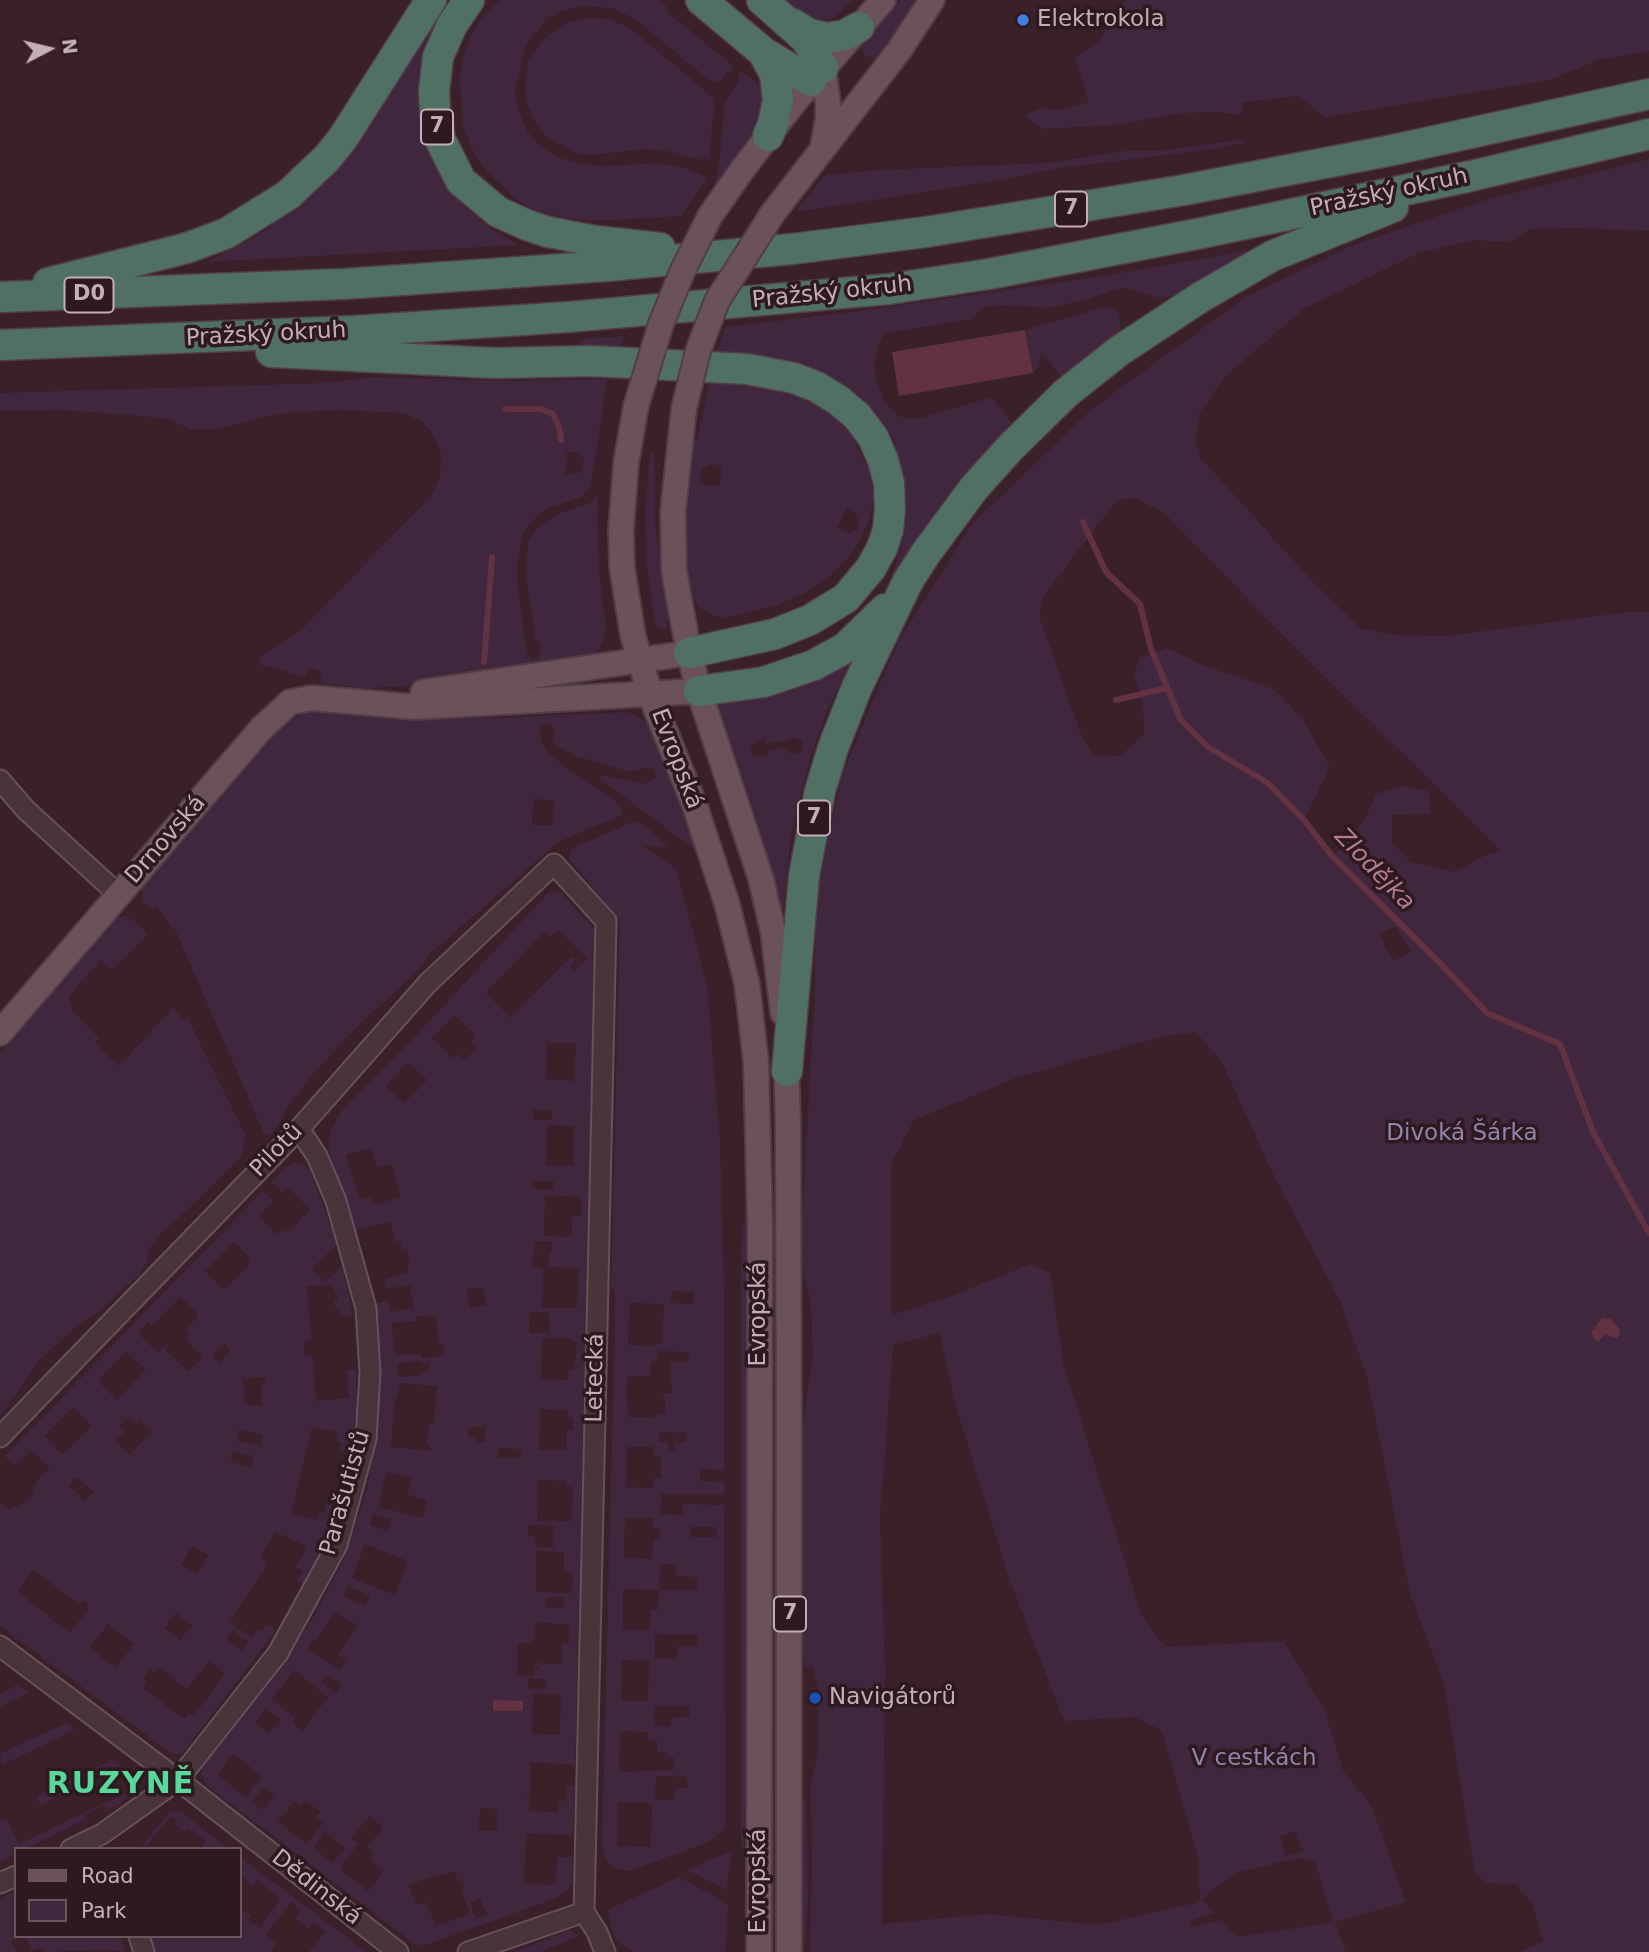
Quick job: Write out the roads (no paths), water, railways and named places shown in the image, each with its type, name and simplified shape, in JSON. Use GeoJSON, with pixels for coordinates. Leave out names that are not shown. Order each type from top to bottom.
{"type":"FeatureCollection","features":[{"type":"Feature","properties":{"kind":"highway"},"geometry":{"type":"LineString","coordinates":[[0,296],[187,248],[228,233],[274,205],[308,177],[343,138],[431,0]]}},
{"type":"Feature","properties":{"kind":"highway","name":"7"},"geometry":{"type":"LineString","coordinates":[[470,0],[452,25],[438,57],[434,91],[440,139],[453,167],[468,189],[498,212],[548,232],[596,241],[675,250],[748,253]]}},
{"type":"Feature","properties":{"kind":"highway","name":"7"},"geometry":{"type":"LineString","coordinates":[[701,0],[763,52],[775,74],[778,100],[774,124],[768,136]]}},
{"type":"Feature","properties":{"kind":"highway"},"geometry":{"type":"LineString","coordinates":[[773,9],[806,39],[814,84]]}},
{"type":"Feature","properties":{"kind":"highway"},"geometry":{"type":"LineString","coordinates":[[773,9],[809,34],[818,37],[836,37],[859,27]]}},
{"type":"Feature","properties":{"kind":"highway"},"geometry":{"type":"LineString","coordinates":[[763,52],[814,84]]}},
{"type":"Feature","properties":{"kind":"highway","name":"Pražský okruh"},"geometry":{"type":"LineString","coordinates":[[0,296],[356,283],[594,267],[748,253],[926,232],[1197,187],[1406,147],[1649,94]]}},
{"type":"Feature","properties":{"kind":"highway","name":"Pražský okruh"},"geometry":{"type":"LineString","coordinates":[[0,345],[178,339],[568,317],[889,289],[1095,254],[1471,176],[1649,134]]}},
{"type":"Feature","properties":{"kind":"highway","name":"7"},"geometry":{"type":"LineString","coordinates":[[787,1071],[804,876],[820,791],[833,748],[856,687],[908,582],[957,509],[1010,448],[1066,393],[1142,334],[1211,290],[1272,257],[1471,176]]}},
{"type":"Feature","properties":{"kind":"highway"},"geometry":{"type":"LineString","coordinates":[[89,343],[495,363],[591,361],[720,368],[776,374],[817,387],[857,416],[873,437],[883,460],[889,483],[890,509],[888,530],[877,559],[867,576],[846,598],[810,620],[775,634],[689,653]]}},
{"type":"Feature","properties":{"kind":"highway"},"geometry":{"type":"LineString","coordinates":[[699,691],[764,682],[803,670],[832,656],[873,623],[908,582]]}},
{"type":"Feature","properties":{"kind":"main road"},"geometry":{"type":"LineString","coordinates":[[814,84],[883,0]]}},
{"type":"Feature","properties":{"kind":"main road","name":"Evropská"},"geometry":{"type":"LineString","coordinates":[[789,1952],[787,1071],[778,970],[767,905],[748,835],[699,691],[689,653],[674,570],[675,483],[684,408],[698,351],[717,301],[773,213],[881,75],[932,0]]}},
{"type":"Feature","properties":{"kind":"main road"},"geometry":{"type":"LineString","coordinates":[[814,84],[853,87],[881,75]]}},
{"type":"Feature","properties":{"kind":"main road"},"geometry":{"type":"LineString","coordinates":[[814,84],[828,118],[822,150]]}},
{"type":"Feature","properties":{"kind":"main road","name":"7"},"geometry":{"type":"LineString","coordinates":[[650,694],[639,661],[626,593],[621,530],[626,463],[636,406],[661,324],[683,270],[710,216],[768,136],[814,84]]}},
{"type":"Feature","properties":{"kind":"main road","name":"Drnovská"},"geometry":{"type":"LineString","coordinates":[[358,702],[689,653]]}},
{"type":"Feature","properties":{"kind":"main road","name":"Drnovská"},"geometry":{"type":"LineString","coordinates":[[0,1033],[282,708],[300,699],[415,707],[699,691]]}},
{"type":"Feature","properties":{"kind":"main road","name":"Evropská"},"geometry":{"type":"LineString","coordinates":[[650,694],[695,806],[727,904],[747,984],[756,1062],[760,1226],[759,1952]]}},
{"type":"Feature","properties":{"kind":"street"},"geometry":{"type":"LineString","coordinates":[[0,780],[26,810],[119,895]]}},
{"type":"Feature","properties":{"kind":"street","name":"Pilotů"},"geometry":{"type":"LineString","coordinates":[[0,1437],[299,1129],[429,983],[554,864]]}},
{"type":"Feature","properties":{"kind":"street","name":"Letecká"},"geometry":{"type":"LineString","coordinates":[[554,864],[606,920],[584,1912]]}},
{"type":"Feature","properties":{"kind":"street","name":"Parašutistů"},"geometry":{"type":"LineString","coordinates":[[80,1847],[105,1841],[178,1780],[278,1653],[337,1545],[366,1439],[370,1373],[366,1308],[336,1201],[317,1156],[299,1129]]}},
{"type":"Feature","properties":{"kind":"street","name":"Dědinská"},"geometry":{"type":"LineString","coordinates":[[0,1646],[178,1780],[398,1952]]}},
{"type":"Feature","properties":{"kind":"street"},"geometry":{"type":"LineString","coordinates":[[468,1952],[584,1912],[597,1932],[605,1952]]}},
{"type":"Feature","properties":{"kind":"waterway"},"geometry":{"type":"LineString","coordinates":[[505,409],[541,409],[553,414],[561,440]]}},
{"type":"Feature","properties":{"kind":"waterway","name":"Zlodějka"},"geometry":{"type":"LineString","coordinates":[[1083,522],[1106,572],[1140,604],[1151,649],[1181,720],[1208,747],[1268,783],[1304,820],[1333,857],[1487,1013],[1560,1044],[1593,1132],[1649,1233]]}},
{"type":"Feature","properties":{"kind":"waterway"},"geometry":{"type":"LineString","coordinates":[[484,662],[492,557]]}},
{"type":"Feature","properties":{"kind":"waterway"},"geometry":{"type":"LineString","coordinates":[[1116,700],[1167,688]]}},
{"type":"Feature","properties":{"kind":"place","name":"Elektrokola"},"geometry":{"type":"Point","coordinates":[1023,20]}},
{"type":"Feature","properties":{"kind":"place","name":"Navigátorů"},"geometry":{"type":"Point","coordinates":[815,1698]}},
{"type":"Feature","properties":{"kind":"district","name":"RUZYNĚ"},"geometry":{"type":"Point","coordinates":[121,1785]}},
{"type":"Feature","properties":{"kind":"park label","name":"Divoká Šárka"},"geometry":{"type":"Point","coordinates":[1462,1134]}},
{"type":"Feature","properties":{"kind":"park label","name":"V cestkách"},"geometry":{"type":"Point","coordinates":[1254,1759]}}]}
